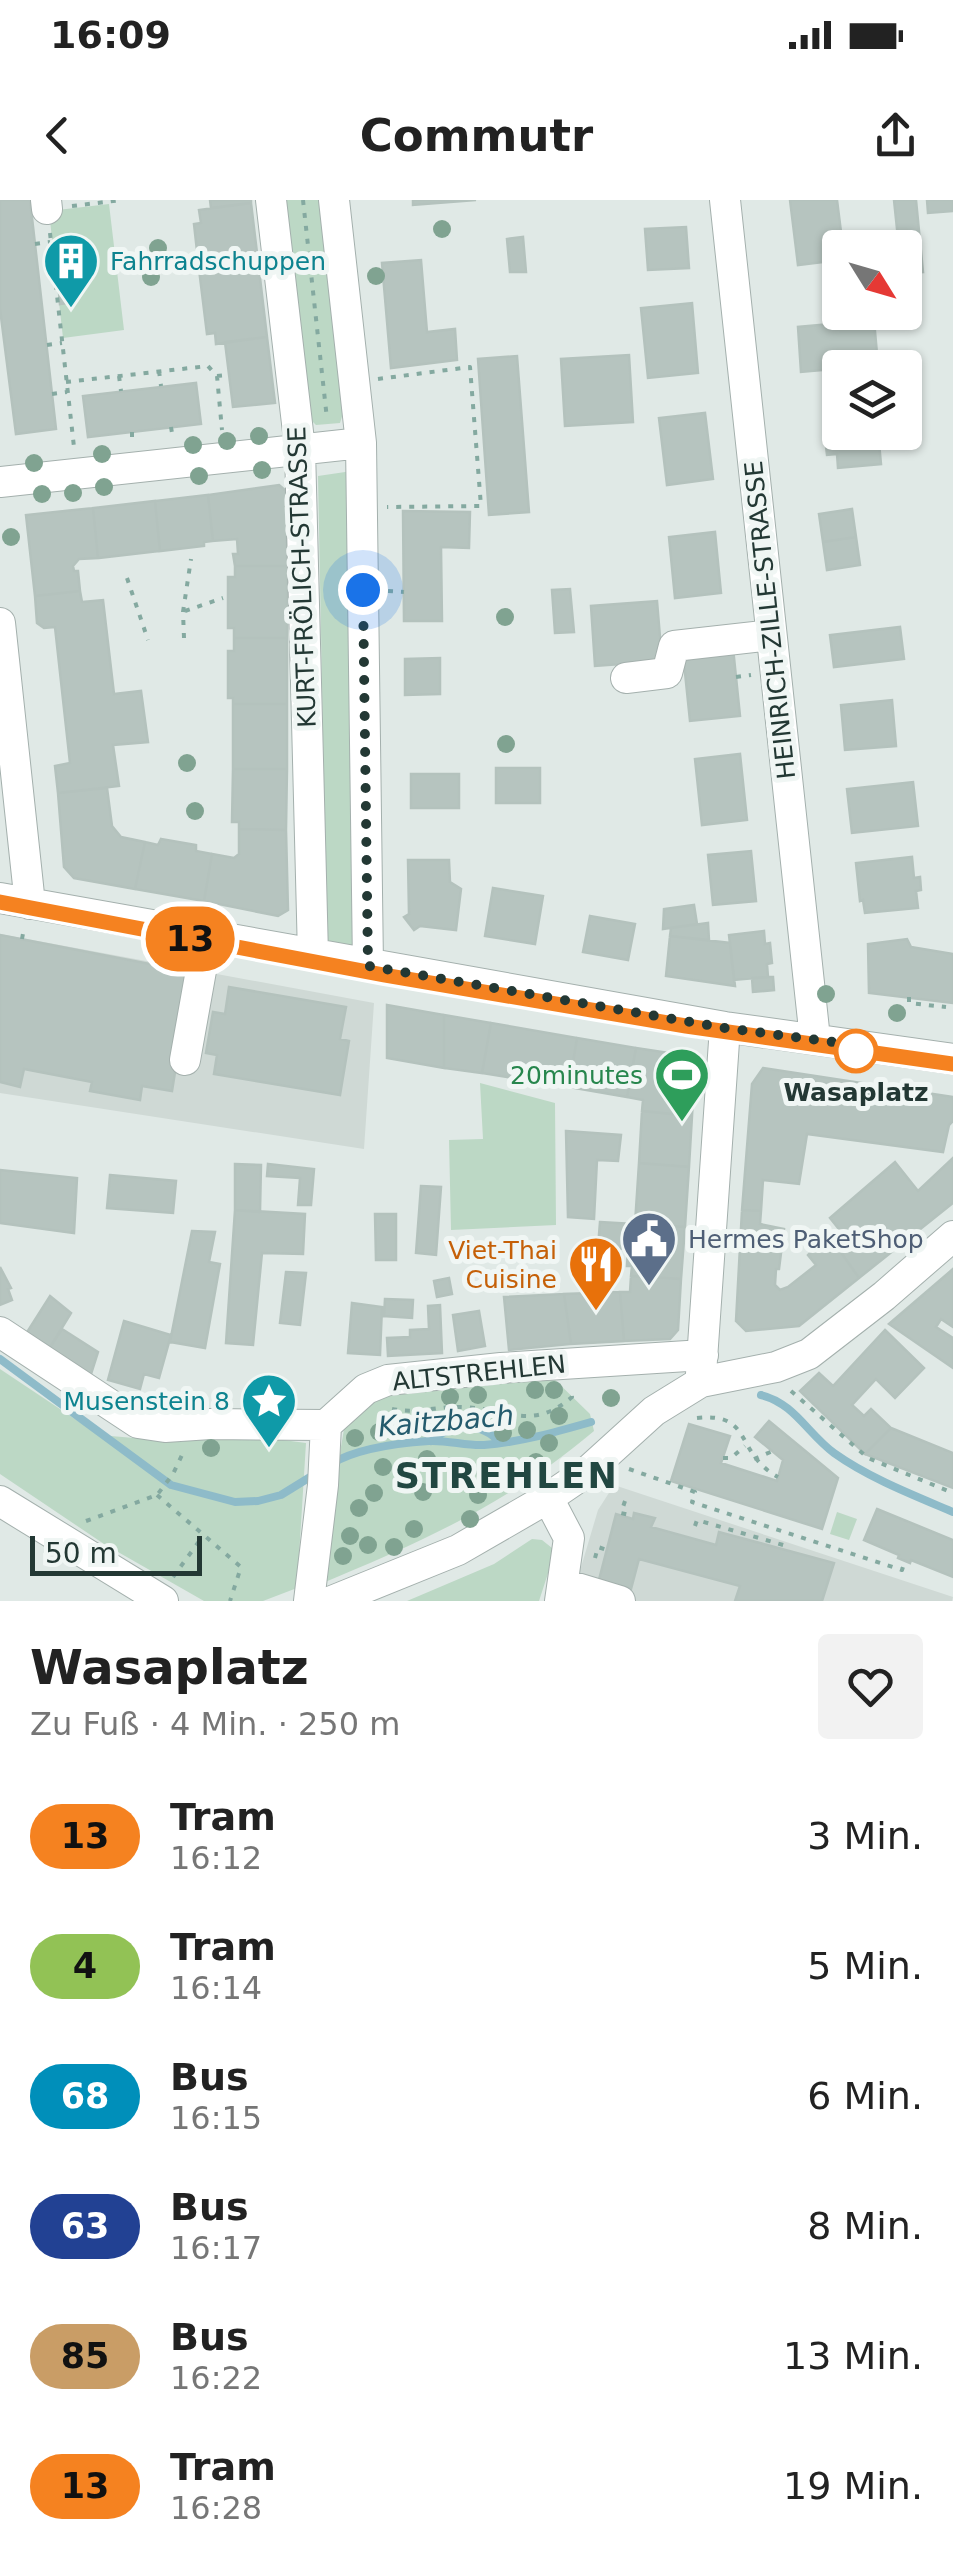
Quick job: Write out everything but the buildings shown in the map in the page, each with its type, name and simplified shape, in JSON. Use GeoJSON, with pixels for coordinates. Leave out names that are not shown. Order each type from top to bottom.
{"type":"FeatureCollection","features":[{"type":"Feature","properties":{"kind":"street","name":"KURT-FRÖLICH-STRASSE"},"geometry":{"type":"LineString","coordinates":[[271,200],[300,449],[312,956]]}},
{"type":"Feature","properties":{"kind":"street"},"geometry":{"type":"LineString","coordinates":[[334,200],[362,443],[368,966]]}},
{"type":"Feature","properties":{"kind":"street","name":"HEINRICH-ZILLE-STRASSE"},"geometry":{"type":"LineString","coordinates":[[724,200],[815,1039]]}},
{"type":"Feature","properties":{"kind":"street"},"geometry":{"type":"LineString","coordinates":[[0,482],[362,443]]}},
{"type":"Feature","properties":{"kind":"street"},"geometry":{"type":"LineString","coordinates":[[0,623],[30,904]]}},
{"type":"Feature","properties":{"kind":"street"},"geometry":{"type":"LineString","coordinates":[[626,678],[667,673],[674,646],[772,635]]}},
{"type":"Feature","properties":{"kind":"street"},"geometry":{"type":"LineString","coordinates":[[0,898],[725,1028],[953,1058]]}},
{"type":"Feature","properties":{"kind":"street"},"geometry":{"type":"LineString","coordinates":[[185,1060],[207,936]]}},
{"type":"Feature","properties":{"kind":"street"},"geometry":{"type":"LineString","coordinates":[[332,1601],[458,1550],[548,1498],[602,1459],[702,1368],[725,1028]]}},
{"type":"Feature","properties":{"kind":"street"},"geometry":{"type":"LineString","coordinates":[[702,1368],[776,1366],[809,1354],[953,1236]]}},
{"type":"Feature","properties":{"kind":"street"},"geometry":{"type":"LineString","coordinates":[[0,1332],[138,1422],[164,1427],[210,1424],[326,1440],[309,1601]]}},
{"type":"Feature","properties":{"kind":"street","name":"ALTSTREHLEN"},"geometry":{"type":"LineString","coordinates":[[326,1440],[351,1400],[388,1380],[670,1355],[702,1368]]}},
{"type":"Feature","properties":{"kind":"street"},"geometry":{"type":"LineString","coordinates":[[548,1498],[569,1538],[562,1593],[620,1601]]}},
{"type":"Feature","properties":{"kind":"street"},"geometry":{"type":"LineString","coordinates":[[0,1502],[160,1599]]}},
{"type":"Feature","properties":{"kind":"path"},"geometry":{"type":"LineString","coordinates":[[77,474],[46,204],[122,200]]}},
{"type":"Feature","properties":{"kind":"path"},"geometry":{"type":"LineString","coordinates":[[36,244],[51,242]]}},
{"type":"Feature","properties":{"kind":"path"},"geometry":{"type":"LineString","coordinates":[[46,345],[62,342]]}},
{"type":"Feature","properties":{"kind":"path"},"geometry":{"type":"LineString","coordinates":[[66,382],[208,366],[216,376],[224,457]]}},
{"type":"Feature","properties":{"kind":"path"},"geometry":{"type":"LineString","coordinates":[[355,382],[470,367],[481,506],[362,507]]}},
{"type":"Feature","properties":{"kind":"path"},"geometry":{"type":"LineString","coordinates":[[159,372],[161,386]]}},
{"type":"Feature","properties":{"kind":"path"},"geometry":{"type":"LineString","coordinates":[[120,376],[122,391]]}},
{"type":"Feature","properties":{"kind":"path"},"geometry":{"type":"LineString","coordinates":[[216,376],[229,376]]}},
{"type":"Feature","properties":{"kind":"path"},"geometry":{"type":"LineString","coordinates":[[52,394],[67,392]]}},
{"type":"Feature","properties":{"kind":"path"},"geometry":{"type":"LineString","coordinates":[[184,638],[183,612],[191,558]]}},
{"type":"Feature","properties":{"kind":"path"},"geometry":{"type":"LineString","coordinates":[[128,578],[148,640]]}},
{"type":"Feature","properties":{"kind":"path"},"geometry":{"type":"LineString","coordinates":[[183,612],[223,598]]}},
{"type":"Feature","properties":{"kind":"path"},"geometry":{"type":"LineString","coordinates":[[736,677],[746,675]]}},
{"type":"Feature","properties":{"kind":"path"},"geometry":{"type":"LineString","coordinates":[[909,1011],[909,1000],[946,1006]]}},
{"type":"Feature","properties":{"kind":"path"},"geometry":{"type":"LineString","coordinates":[[351,1400],[409,1412],[468,1407],[507,1416],[539,1416],[556,1411],[572,1397],[568,1364]]}},
{"type":"Feature","properties":{"kind":"path"},"geometry":{"type":"LineString","coordinates":[[776,1366],[786,1386],[868,1458],[953,1494]]}},
{"type":"Feature","properties":{"kind":"path"},"geometry":{"type":"LineString","coordinates":[[666,1404],[696,1418],[724,1417],[738,1428],[754,1459],[778,1477]]}},
{"type":"Feature","properties":{"kind":"path"},"geometry":{"type":"LineString","coordinates":[[722,1458],[731,1458],[745,1446]]}},
{"type":"Feature","properties":{"kind":"path"},"geometry":{"type":"LineString","coordinates":[[754,1459],[773,1451]]}},
{"type":"Feature","properties":{"kind":"path"},"geometry":{"type":"LineString","coordinates":[[602,1459],[696,1492],[692,1502],[902,1570],[905,1561]]}},
{"type":"Feature","properties":{"kind":"path"},"geometry":{"type":"LineString","coordinates":[[51,1533],[158,1493],[173,1474]]}},
{"type":"Feature","properties":{"kind":"path"},"geometry":{"type":"LineString","coordinates":[[158,1493],[242,1568],[230,1601]]}},
{"type":"Feature","properties":{"kind":"path"},"geometry":{"type":"LineString","coordinates":[[625,1500],[621,1513],[634,1516]]}},
{"type":"Feature","properties":{"kind":"path"},"geometry":{"type":"LineString","coordinates":[[695,1526],[697,1520],[790,1547]]}},
{"type":"Feature","properties":{"kind":"path"},"geometry":{"type":"LineString","coordinates":[[160,1599],[203,1536]]}},
{"type":"Feature","properties":{"kind":"shaded area"},"geometry":{"type":"Polygon","coordinates":[[[0,934],[374,1003],[364,1149],[0,1093],[0,934]]]}},
{"type":"Feature","properties":{"kind":"shaded area"},"geometry":{"type":"Polygon","coordinates":[[[614,1485],[953,1597],[952,1601],[571,1601],[598,1510],[614,1485]]]}},
{"type":"Feature","properties":{"kind":"green space"},"geometry":{"type":"Polygon","coordinates":[[[285,200],[323,200],[344,410],[340,423],[316,425],[307,416],[285,200]]]}},
{"type":"Feature","properties":{"kind":"green space"},"geometry":{"type":"Polygon","coordinates":[[[109,204],[124,330],[63,338],[49,211],[109,204]]]}},
{"type":"Feature","properties":{"kind":"green space"},"geometry":{"type":"Polygon","coordinates":[[[352,471],[354,945],[335,946],[327,943],[318,476],[352,471]]]}},
{"type":"Feature","properties":{"kind":"green space"},"geometry":{"type":"Polygon","coordinates":[[[480,1083],[555,1103],[556,1225],[451,1230],[449,1140],[483,1139],[480,1083]]]}},
{"type":"Feature","properties":{"kind":"green space"},"geometry":{"type":"Polygon","coordinates":[[[0,1369],[99,1435],[181,1442],[220,1432],[306,1443],[297,1588],[263,1601],[204,1601],[104,1544],[0,1474],[0,1369]]]}},
{"type":"Feature","properties":{"kind":"green space"},"geometry":{"type":"Polygon","coordinates":[[[550,1375],[590,1414],[594,1431],[529,1480],[462,1519],[318,1585],[345,1423],[380,1397],[550,1375]]]}},
{"type":"Feature","properties":{"kind":"green space"},"geometry":{"type":"Polygon","coordinates":[[[837,1512],[857,1519],[849,1540],[830,1534],[837,1512]]]}},
{"type":"Feature","properties":{"kind":"green space"},"geometry":{"type":"Polygon","coordinates":[[[532,1539],[542,1540],[552,1548],[553,1558],[539,1601],[407,1601],[494,1564],[532,1539]]]}},
{"type":"Feature","properties":{"kind":"waterway","name":"Kaitzbach"},"geometry":{"type":"LineString","coordinates":[[0,1359],[171,1485],[235,1502],[258,1501],[281,1495],[315,1474]]}},
{"type":"Feature","properties":{"kind":"waterway","name":"Kaitzbach"},"geometry":{"type":"LineString","coordinates":[[761,1395],[783,1405],[848,1462],[953,1512]]}},
{"type":"Feature","properties":{"kind":"waterway","name":"Kaitzbach"},"geometry":{"type":"LineString","coordinates":[[331,1464],[353,1454],[392,1445],[429,1441],[498,1444],[591,1422]]}},
{"type":"Feature","properties":{"kind":"waterway"},"geometry":{"type":"LineString","coordinates":[[431,1441],[466,1427],[484,1431],[500,1443]]}},
{"type":"Feature","properties":{"kind":"tram line"},"geometry":{"type":"LineString","coordinates":[[0,902],[384,975],[725,1033],[953,1064]]}},
{"type":"Feature","properties":{"kind":"tram line","name":"13"},"geometry":{"type":"LineString","coordinates":[[0,902],[384,975],[725,1033],[953,1064]]}},
{"type":"Feature","properties":{"kind":"place","name":"Fahrradschuppen"},"geometry":{"type":"Point","coordinates":[71,310]}},
{"type":"Feature","properties":{"kind":"place","name":"Wasaplatz"},"geometry":{"type":"Point","coordinates":[856,1051]}},
{"type":"Feature","properties":{"kind":"place","name":"20minutes"},"geometry":{"type":"Point","coordinates":[682,1124]}},
{"type":"Feature","properties":{"kind":"place","name":"Hermes PaketShop"},"geometry":{"type":"Point","coordinates":[649,1288]}},
{"type":"Feature","properties":{"kind":"place","name":"Viet-Thai Cuisine"},"geometry":{"type":"Point","coordinates":[596,1313]}},
{"type":"Feature","properties":{"kind":"place","name":"Musenstein 8"},"geometry":{"type":"Point","coordinates":[269,1450]}},
{"type":"Feature","properties":{"kind":"district","name":"STREHLEN"},"geometry":{"type":"Point","coordinates":[507,1476]}},
{"type":"Feature","properties":{"kind":"route"},"geometry":{"type":"LineString","coordinates":[[363,590],[368,966],[725,1028],[856,1045],[856,1051]]}}]}
